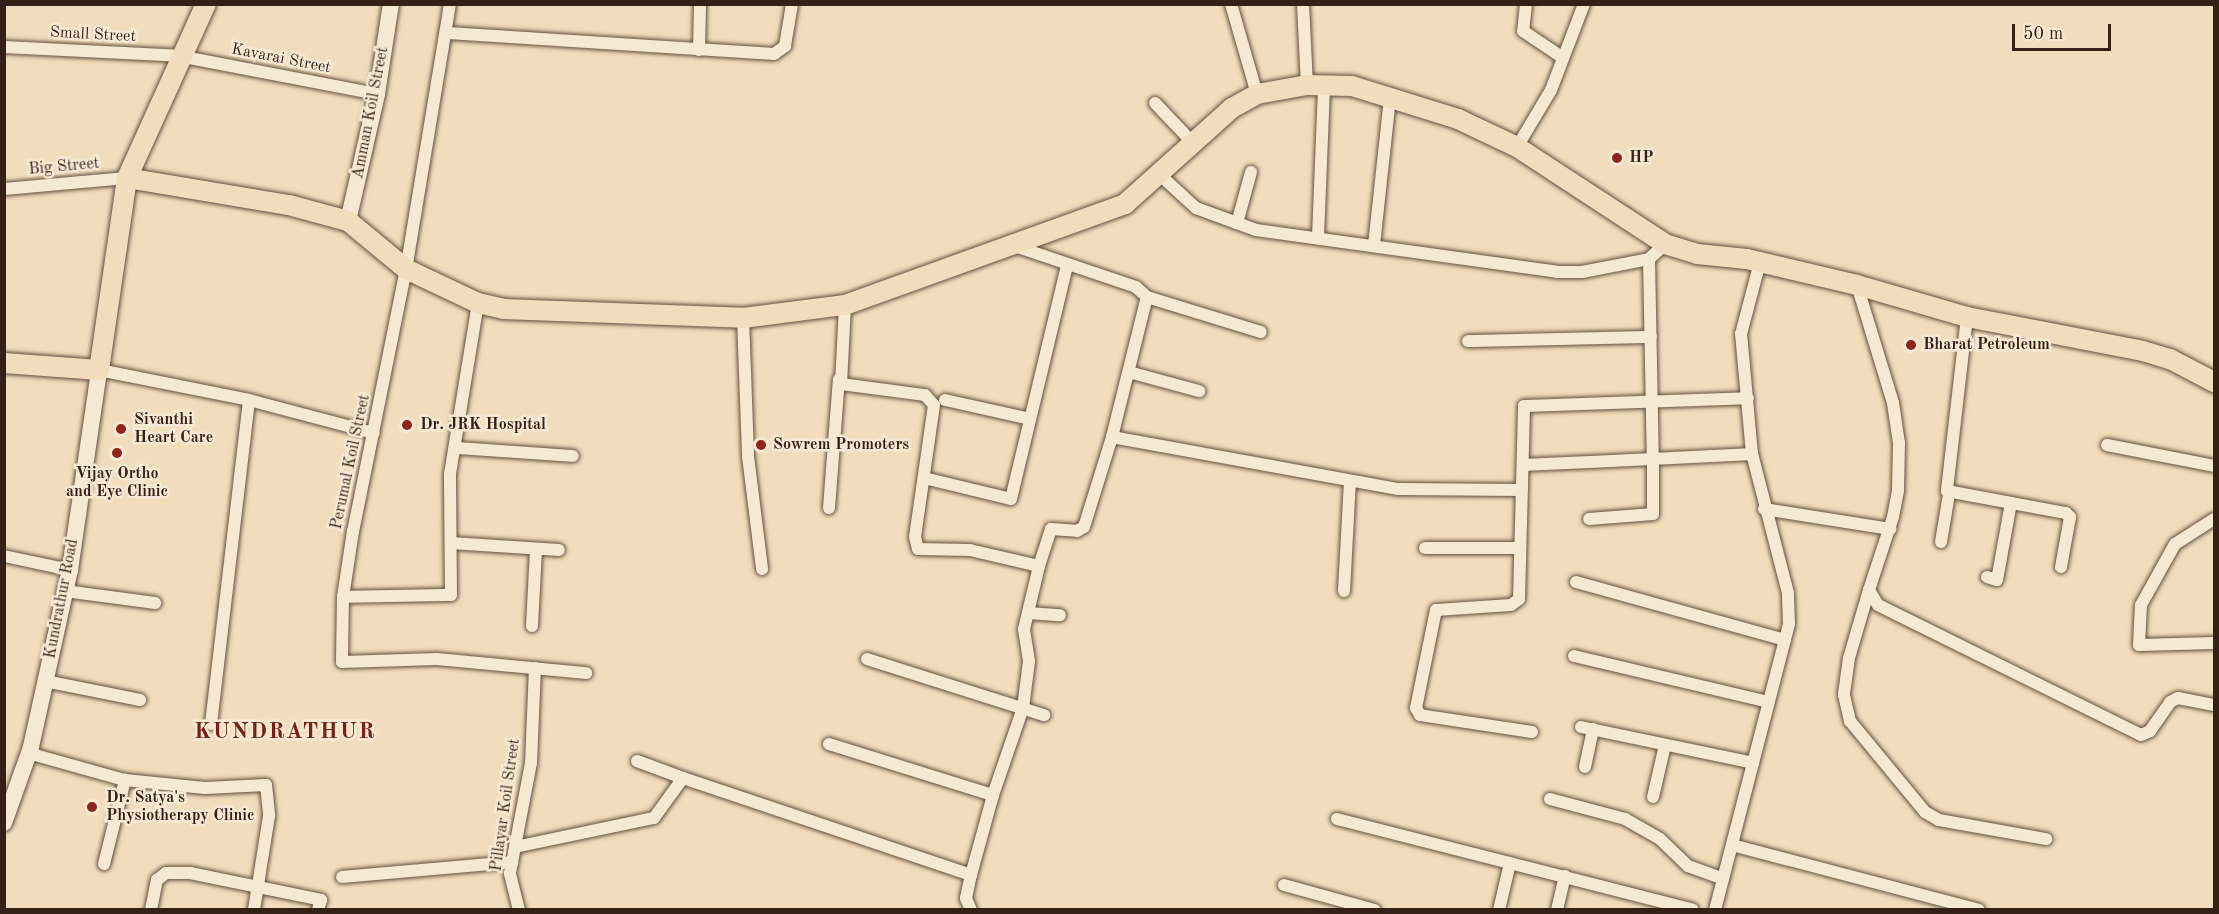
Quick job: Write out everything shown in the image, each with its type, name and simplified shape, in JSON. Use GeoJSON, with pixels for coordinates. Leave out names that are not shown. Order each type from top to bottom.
{"type":"FeatureCollection","features":[{"type":"Feature","properties":{"kind":"main road"},"geometry":{"type":"LineString","coordinates":[[4,363],[99,370],[127,178],[179,57],[206,4]]}},
{"type":"Feature","properties":{"kind":"main road"},"geometry":{"type":"LineString","coordinates":[[127,178],[278,203],[348,221],[406,269],[478,303],[504,309],[743,318],[845,305],[1125,204],[1233,108],[1257,94],[1316,86],[1352,86],[1458,120],[1517,147],[1665,244],[1697,254],[1760,262],[1857,285],[1967,317],[2143,351],[2170,359],[2214,382]]}},
{"type":"Feature","properties":{"kind":"street","name":"Amman Koil Street"},"geometry":{"type":"LineString","coordinates":[[348,221],[377,94],[391,4]]}},
{"type":"Feature","properties":{"kind":"street","name":"Perumal Koil Street"},"geometry":{"type":"LineString","coordinates":[[450,4],[448,33],[406,269],[344,597],[342,662],[437,659],[535,668]]}},
{"type":"Feature","properties":{"kind":"street"},"geometry":{"type":"LineString","coordinates":[[448,33],[774,54],[785,46],[792,4]]}},
{"type":"Feature","properties":{"kind":"street"},"geometry":{"type":"LineString","coordinates":[[1231,4],[1257,94]]}},
{"type":"Feature","properties":{"kind":"street"},"geometry":{"type":"LineString","coordinates":[[1303,4],[1316,86],[1318,237]]}},
{"type":"Feature","properties":{"kind":"street"},"geometry":{"type":"LineString","coordinates":[[1526,4],[1522,31],[1563,58]]}},
{"type":"Feature","properties":{"kind":"street"},"geometry":{"type":"LineString","coordinates":[[1517,147],[1551,90],[1584,4]]}},
{"type":"Feature","properties":{"kind":"street"},"geometry":{"type":"LineString","coordinates":[[699,50],[700,5]]}},
{"type":"Feature","properties":{"kind":"street","name":"Small Street"},"geometry":{"type":"LineString","coordinates":[[4,47],[179,57]]}},
{"type":"Feature","properties":{"kind":"street","name":"Kavarai Street"},"geometry":{"type":"LineString","coordinates":[[179,57],[377,94]]}},
{"type":"Feature","properties":{"kind":"street"},"geometry":{"type":"LineString","coordinates":[[1374,245],[1390,97]]}},
{"type":"Feature","properties":{"kind":"street"},"geometry":{"type":"LineString","coordinates":[[1155,103],[1194,144]]}},
{"type":"Feature","properties":{"kind":"street"},"geometry":{"type":"LineString","coordinates":[[1237,223],[1251,172]]}},
{"type":"Feature","properties":{"kind":"street"},"geometry":{"type":"LineString","coordinates":[[1160,175],[1196,208],[1256,230],[1557,272],[1649,259],[1665,244]]}},
{"type":"Feature","properties":{"kind":"street","name":"Big Street"},"geometry":{"type":"LineString","coordinates":[[4,189],[127,178]]}},
{"type":"Feature","properties":{"kind":"street"},"geometry":{"type":"LineString","coordinates":[[1010,244],[1136,287],[1147,297],[1262,332]]}},
{"type":"Feature","properties":{"kind":"street"},"geometry":{"type":"LineString","coordinates":[[1589,519],[1653,514],[1649,259]]}},
{"type":"Feature","properties":{"kind":"street"},"geometry":{"type":"LineString","coordinates":[[1715,909],[1789,624],[1788,593],[1764,509],[1752,454],[1740,334],[1760,262]]}},
{"type":"Feature","properties":{"kind":"street"},"geometry":{"type":"LineString","coordinates":[[924,478],[1011,499],[1067,265]]}},
{"type":"Feature","properties":{"kind":"street"},"geometry":{"type":"LineString","coordinates":[[1857,285],[1897,422],[1898,491],[1890,529],[1849,658],[1844,695],[1850,721],[1925,812],[1939,820],[2046,839]]}},
{"type":"Feature","properties":{"kind":"street"},"geometry":{"type":"LineString","coordinates":[[971,909],[966,898],[971,875],[993,795],[1023,708],[1029,661],[1024,629],[1039,566],[1051,530],[1077,531],[1084,527],[1112,437],[1147,297]]}},
{"type":"Feature","properties":{"kind":"street"},"geometry":{"type":"LineString","coordinates":[[344,597],[451,595],[450,474],[478,303]]}},
{"type":"Feature","properties":{"kind":"street"},"geometry":{"type":"LineString","coordinates":[[828,508],[845,305]]}},
{"type":"Feature","properties":{"kind":"street"},"geometry":{"type":"LineString","coordinates":[[1941,542],[1949,494],[1967,317]]}},
{"type":"Feature","properties":{"kind":"street"},"geometry":{"type":"LineString","coordinates":[[743,318],[748,456],[762,569]]}},
{"type":"Feature","properties":{"kind":"street"},"geometry":{"type":"LineString","coordinates":[[1468,341],[1651,337]]}},
{"type":"Feature","properties":{"kind":"street"},"geometry":{"type":"LineString","coordinates":[[99,370],[249,400],[374,433]]}},
{"type":"Feature","properties":{"kind":"street","name":"Kundrathur Road"},"geometry":{"type":"LineString","coordinates":[[4,823],[28,753],[70,570],[99,370]]}},
{"type":"Feature","properties":{"kind":"street"},"geometry":{"type":"LineString","coordinates":[[1129,372],[1199,391]]}},
{"type":"Feature","properties":{"kind":"street"},"geometry":{"type":"LineString","coordinates":[[839,379],[846,387],[932,398],[934,405],[915,537],[918,549],[924,552],[970,550],[1039,566]]}},
{"type":"Feature","properties":{"kind":"street"},"geometry":{"type":"LineString","coordinates":[[1532,732],[1420,715],[1416,708],[1436,610],[1518,604],[1523,465],[1522,412],[1528,404],[1748,398]]}},
{"type":"Feature","properties":{"kind":"street"},"geometry":{"type":"LineString","coordinates":[[212,724],[249,400]]}},
{"type":"Feature","properties":{"kind":"street"},"geometry":{"type":"LineString","coordinates":[[945,400],[1030,418]]}},
{"type":"Feature","properties":{"kind":"street"},"geometry":{"type":"LineString","coordinates":[[1112,437],[1398,489],[1522,490]]}},
{"type":"Feature","properties":{"kind":"street"},"geometry":{"type":"LineString","coordinates":[[2107,445],[2214,466]]}},
{"type":"Feature","properties":{"kind":"street"},"geometry":{"type":"LineString","coordinates":[[456,448],[573,456]]}},
{"type":"Feature","properties":{"kind":"street"},"geometry":{"type":"LineString","coordinates":[[1523,465],[1752,454]]}},
{"type":"Feature","properties":{"kind":"street"},"geometry":{"type":"LineString","coordinates":[[1344,591],[1350,481]]}},
{"type":"Feature","properties":{"kind":"street"},"geometry":{"type":"LineString","coordinates":[[1949,494],[2066,513],[2070,517],[2061,567]]}},
{"type":"Feature","properties":{"kind":"street"},"geometry":{"type":"LineString","coordinates":[[1987,577],[1997,580],[2011,503]]}},
{"type":"Feature","properties":{"kind":"street"},"geometry":{"type":"LineString","coordinates":[[1764,509],[1890,529]]}},
{"type":"Feature","properties":{"kind":"street"},"geometry":{"type":"LineString","coordinates":[[2214,519],[2175,544],[2141,605],[2139,645],[2214,643]]}},
{"type":"Feature","properties":{"kind":"street"},"geometry":{"type":"LineString","coordinates":[[451,543],[559,550]]}},
{"type":"Feature","properties":{"kind":"street"},"geometry":{"type":"LineString","coordinates":[[1425,548],[1520,548]]}},
{"type":"Feature","properties":{"kind":"street"},"geometry":{"type":"LineString","coordinates":[[532,626],[536,549]]}},
{"type":"Feature","properties":{"kind":"street"},"geometry":{"type":"LineString","coordinates":[[4,556],[70,570]]}},
{"type":"Feature","properties":{"kind":"street"},"geometry":{"type":"LineString","coordinates":[[1576,582],[1785,640]]}},
{"type":"Feature","properties":{"kind":"street"},"geometry":{"type":"LineString","coordinates":[[1869,590],[1878,605],[2141,735],[2150,731],[2170,702],[2178,698],[2214,705]]}},
{"type":"Feature","properties":{"kind":"street"},"geometry":{"type":"LineString","coordinates":[[65,591],[155,603]]}},
{"type":"Feature","properties":{"kind":"street"},"geometry":{"type":"LineString","coordinates":[[1028,613],[1060,615]]}},
{"type":"Feature","properties":{"kind":"street"},"geometry":{"type":"LineString","coordinates":[[1574,656],[1769,702]]}},
{"type":"Feature","properties":{"kind":"street"},"geometry":{"type":"LineString","coordinates":[[867,659],[1044,715]]}},
{"type":"Feature","properties":{"kind":"street"},"geometry":{"type":"LineString","coordinates":[[535,668],[586,673]]}},
{"type":"Feature","properties":{"kind":"street","name":"Pillayar Koil Street"},"geometry":{"type":"LineString","coordinates":[[519,909],[510,873],[531,763],[535,668]]}},
{"type":"Feature","properties":{"kind":"street"},"geometry":{"type":"LineString","coordinates":[[45,681],[140,700]]}},
{"type":"Feature","properties":{"kind":"street"},"geometry":{"type":"LineString","coordinates":[[1585,767],[1587,728],[1753,763]]}},
{"type":"Feature","properties":{"kind":"street"},"geometry":{"type":"LineString","coordinates":[[828,744],[993,795]]}},
{"type":"Feature","properties":{"kind":"street"},"geometry":{"type":"LineString","coordinates":[[1653,797],[1665,745]]}},
{"type":"Feature","properties":{"kind":"street"},"geometry":{"type":"LineString","coordinates":[[28,753],[125,780],[205,788],[266,785],[269,816],[254,909]]}},
{"type":"Feature","properties":{"kind":"street"},"geometry":{"type":"LineString","coordinates":[[637,761],[971,875]]}},
{"type":"Feature","properties":{"kind":"street"},"geometry":{"type":"LineString","coordinates":[[515,846],[654,818],[683,778]]}},
{"type":"Feature","properties":{"kind":"street"},"geometry":{"type":"LineString","coordinates":[[104,864],[125,780]]}},
{"type":"Feature","properties":{"kind":"street"},"geometry":{"type":"LineString","coordinates":[[1550,799],[1625,819],[1660,839],[1688,866],[1723,879]]}},
{"type":"Feature","properties":{"kind":"street"},"geometry":{"type":"LineString","coordinates":[[1337,819],[1693,909]]}},
{"type":"Feature","properties":{"kind":"street"},"geometry":{"type":"LineString","coordinates":[[1732,845],[1973,909]]}},
{"type":"Feature","properties":{"kind":"street"},"geometry":{"type":"LineString","coordinates":[[342,877],[512,862]]}},
{"type":"Feature","properties":{"kind":"street"},"geometry":{"type":"LineString","coordinates":[[1499,909],[1510,863]]}},
{"type":"Feature","properties":{"kind":"street"},"geometry":{"type":"LineString","coordinates":[[151,909],[157,880],[166,873],[190,873],[321,900],[318,909]]}},
{"type":"Feature","properties":{"kind":"street"},"geometry":{"type":"LineString","coordinates":[[1557,909],[1565,876]]}},
{"type":"Feature","properties":{"kind":"street"},"geometry":{"type":"LineString","coordinates":[[1284,885],[1376,909]]}},
{"type":"Feature","properties":{"kind":"place","name":"HP"},"geometry":{"type":"Point","coordinates":[1617,158]}},
{"type":"Feature","properties":{"kind":"place","name":"Bharat Petroleum"},"geometry":{"type":"Point","coordinates":[1911,345]}},
{"type":"Feature","properties":{"kind":"place","name":"Dr. JRK Hospital"},"geometry":{"type":"Point","coordinates":[407,425]}},
{"type":"Feature","properties":{"kind":"place","name":"Sivanthi Heart Care"},"geometry":{"type":"Point","coordinates":[121,429]}},
{"type":"Feature","properties":{"kind":"place","name":"Sowrem Promoters"},"geometry":{"type":"Point","coordinates":[761,445]}},
{"type":"Feature","properties":{"kind":"place","name":"Vijay Ortho and Eye Clinic"},"geometry":{"type":"Point","coordinates":[117,453]}},
{"type":"Feature","properties":{"kind":"place","name":"Dr. Satya's Physiotherapy Clinic"},"geometry":{"type":"Point","coordinates":[92,807]}},
{"type":"Feature","properties":{"kind":"district","name":"KUNDRATHUR"},"geometry":{"type":"Point","coordinates":[285,733]}}]}
